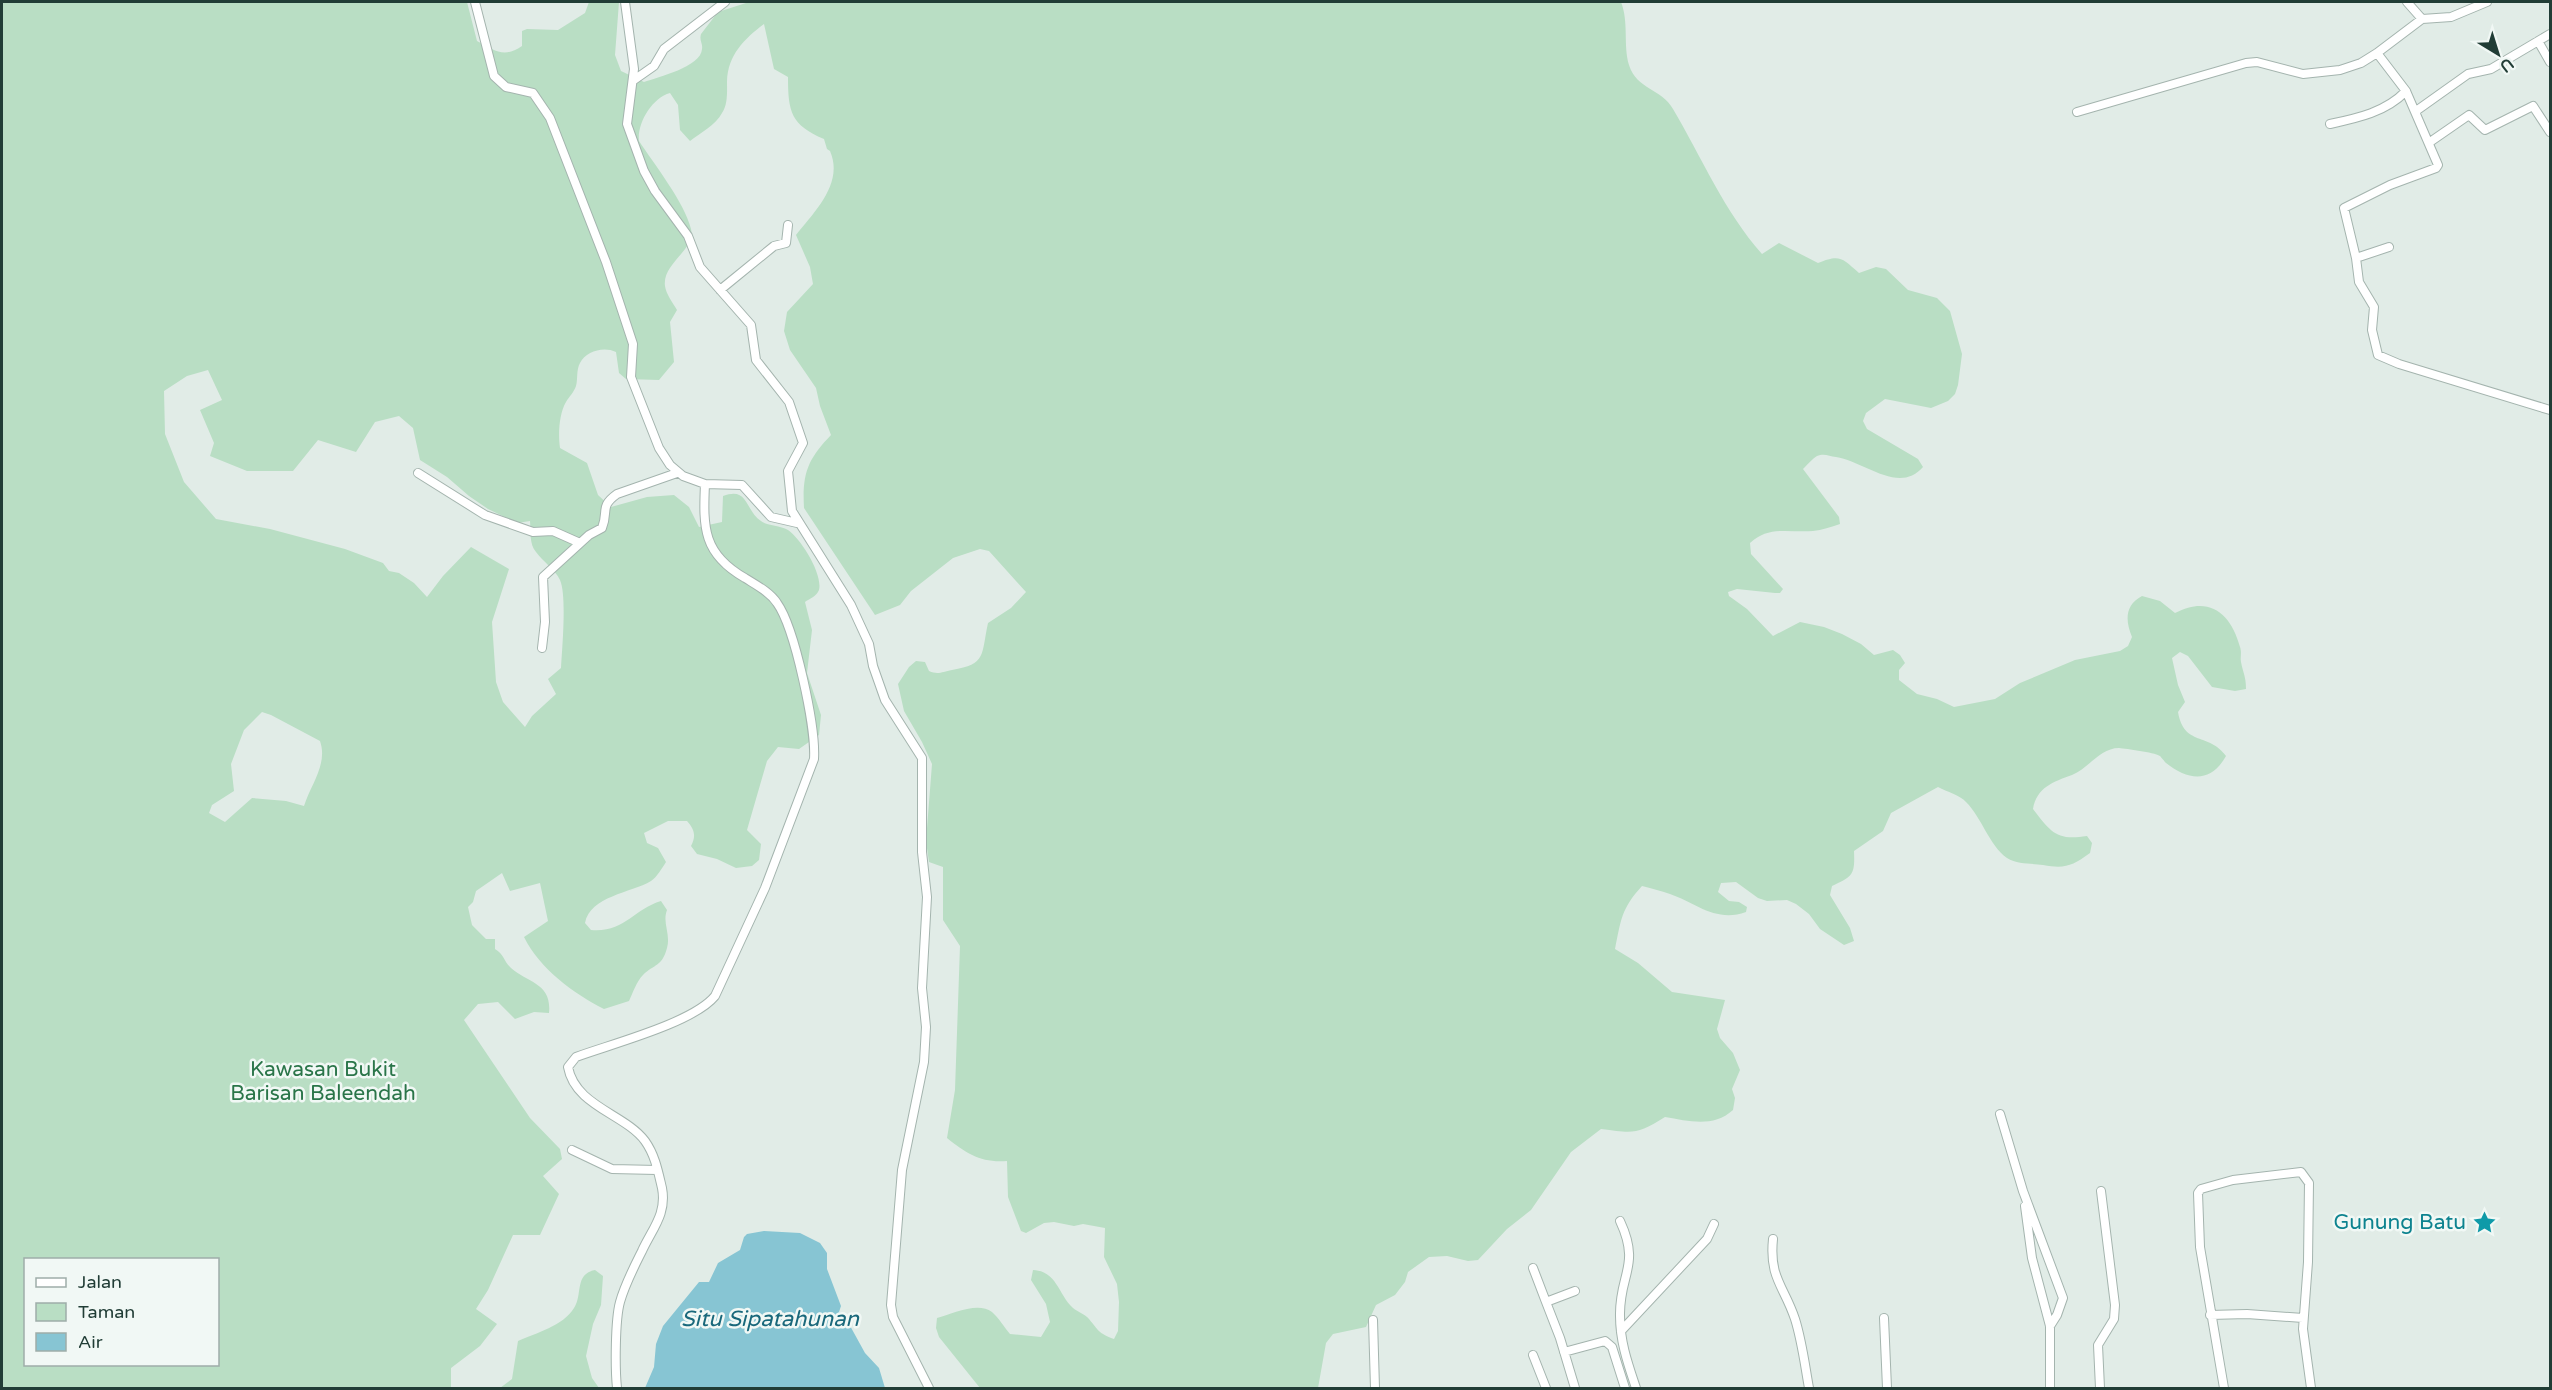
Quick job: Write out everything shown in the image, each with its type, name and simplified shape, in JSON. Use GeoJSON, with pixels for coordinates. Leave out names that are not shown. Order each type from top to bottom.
{"type":"FeatureCollection","features":[{"type":"Feature","properties":{"kind":"street"},"geometry":{"type":"LineString","coordinates":[[475,2],[494,76],[506,87],[533,93],[550,118],[606,262],[633,344],[630,366],[634,384],[656,441],[677,473],[705,484],[742,485],[771,517],[797,522]]}},
{"type":"Feature","properties":{"kind":"street"},"geometry":{"type":"LineString","coordinates":[[625,2],[634,80],[627,124],[644,171],[655,191],[688,236],[700,267],[751,325],[756,360],[789,402],[801,431],[802,448],[793,459],[788,471],[790,505],[797,522],[820,553],[851,605],[869,644],[873,666],[885,700],[922,758],[922,852],[927,897],[922,988],[924,1062],[902,1170],[891,1305],[893,1317],[929,1389]]}},
{"type":"Feature","properties":{"kind":"street"},"geometry":{"type":"LineString","coordinates":[[634,80],[654,66],[664,49],[725,2]]}},
{"type":"Feature","properties":{"kind":"street"},"geometry":{"type":"LineString","coordinates":[[2407,2],[2422,20]]}},
{"type":"Feature","properties":{"kind":"street"},"geometry":{"type":"LineString","coordinates":[[2077,112],[2246,63],[2257,62],[2303,74],[2340,70],[2361,63],[2422,20],[2451,17],[2487,2]]}},
{"type":"Feature","properties":{"kind":"street"},"geometry":{"type":"LineString","coordinates":[[2416,111],[2468,74],[2491,69],[2550,34]]}},
{"type":"Feature","properties":{"kind":"street"},"geometry":{"type":"LineString","coordinates":[[2538,41],[2550,62]]}},
{"type":"Feature","properties":{"kind":"street"},"geometry":{"type":"LineString","coordinates":[[2377,53],[2406,91],[2438,162],[2436,168],[2390,184],[2344,207],[2359,282],[2374,307],[2372,330],[2378,355],[2405,366],[2550,410]]}},
{"type":"Feature","properties":{"kind":"street"},"geometry":{"type":"LineString","coordinates":[[2330,124],[2377,111],[2399,99],[2406,91]]}},
{"type":"Feature","properties":{"kind":"street"},"geometry":{"type":"LineString","coordinates":[[2430,142],[2469,115],[2486,130],[2533,106],[2550,132]]}},
{"type":"Feature","properties":{"kind":"street"},"geometry":{"type":"LineString","coordinates":[[720,290],[774,246],[786,243],[788,225]]}},
{"type":"Feature","properties":{"kind":"street"},"geometry":{"type":"LineString","coordinates":[[2356,258],[2389,247]]}},
{"type":"Feature","properties":{"kind":"street"},"geometry":{"type":"LineString","coordinates":[[418,473],[485,515],[533,532],[553,531],[580,543]]}},
{"type":"Feature","properties":{"kind":"street"},"geometry":{"type":"LineString","coordinates":[[542,648],[545,622],[542,580],[549,570],[580,543],[602,528],[605,506],[609,500],[617,494],[677,473]]}},
{"type":"Feature","properties":{"kind":"street"},"geometry":{"type":"LineString","coordinates":[[617,1389],[617,1316],[620,1302],[663,1209],[662,1191],[655,1158],[644,1140],[580,1091],[570,1078],[568,1067],[576,1057],[672,1023],[709,1003],[715,996],[757,907],[814,759],[814,734],[788,625],[772,597],[728,568],[716,555],[708,534],[704,506],[705,484]]}},
{"type":"Feature","properties":{"kind":"street"},"geometry":{"type":"LineString","coordinates":[[2000,1114],[2023,1191],[2063,1298],[2050,1326]]}},
{"type":"Feature","properties":{"kind":"street"},"geometry":{"type":"LineString","coordinates":[[572,1150],[612,1169],[657,1170]]}},
{"type":"Feature","properties":{"kind":"street"},"geometry":{"type":"LineString","coordinates":[[2224,1389],[2200,1247],[2198,1193],[2201,1189],[2233,1180],[2301,1172],[2309,1183],[2308,1262],[2303,1318],[2311,1389]]}},
{"type":"Feature","properties":{"kind":"street"},"geometry":{"type":"LineString","coordinates":[[2023,1191],[2032,1258],[2050,1326],[2050,1389]]}},
{"type":"Feature","properties":{"kind":"street"},"geometry":{"type":"LineString","coordinates":[[2100,1389],[2097,1345],[2114,1319],[2115,1305],[2101,1191]]}},
{"type":"Feature","properties":{"kind":"street"},"geometry":{"type":"LineString","coordinates":[[1620,1221],[1629,1239],[1630,1252],[1620,1313],[1622,1344],[1636,1389]]}},
{"type":"Feature","properties":{"kind":"street"},"geometry":{"type":"LineString","coordinates":[[1621,1331],[1707,1239],[1714,1224]]}},
{"type":"Feature","properties":{"kind":"street"},"geometry":{"type":"LineString","coordinates":[[1773,1239],[1774,1275],[1796,1322],[1809,1389]]}},
{"type":"Feature","properties":{"kind":"street"},"geometry":{"type":"LineString","coordinates":[[1533,1268],[1575,1389]]}},
{"type":"Feature","properties":{"kind":"street"},"geometry":{"type":"LineString","coordinates":[[1546,1302],[1575,1290]]}},
{"type":"Feature","properties":{"kind":"street"},"geometry":{"type":"LineString","coordinates":[[2210,1315],[2247,1314],[2303,1318]]}},
{"type":"Feature","properties":{"kind":"street"},"geometry":{"type":"LineString","coordinates":[[1884,1318],[1887,1389]]}},
{"type":"Feature","properties":{"kind":"street"},"geometry":{"type":"LineString","coordinates":[[1373,1320],[1375,1389]]}},
{"type":"Feature","properties":{"kind":"street"},"geometry":{"type":"LineString","coordinates":[[1564,1352],[1605,1341],[1612,1347],[1625,1389]]}},
{"type":"Feature","properties":{"kind":"street"},"geometry":{"type":"LineString","coordinates":[[1533,1355],[1546,1389]]}},
{"type":"Feature","properties":{"kind":"green space","name":"Kawasan Bukit Barisan Baleendah"},"geometry":{"type":"Polygon","coordinates":[[[2,2],[467,2],[477,41],[504,53],[522,46],[522,31],[527,29],[558,30],[585,13],[589,2],[619,2],[615,55],[621,71],[644,82],[678,70],[694,61],[702,49],[701,34],[718,12],[746,3],[1621,2],[1625,17],[1627,57],[1633,73],[1643,84],[1668,102],[1673,109],[1736,220],[1762,254],[1779,243],[1818,263],[1840,259],[1859,273],[1876,267],[1886,269],[1908,290],[1937,298],[1950,311],[1962,354],[1958,385],[1955,394],[1948,401],[1931,408],[1885,399],[1866,413],[1863,421],[1867,429],[1918,459],[1923,467],[1914,475],[1903,478],[1892,477],[1847,460],[1826,455],[1817,456],[1803,469],[1839,517],[1840,524],[1813,531],[1780,531],[1757,537],[1750,543],[1751,554],[1783,589],[1780,593],[1775,593],[1737,589],[1728,592],[1729,596],[1747,609],[1773,636],[1800,622],[1842,634],[1861,644],[1874,655],[1893,650],[1905,663],[1899,670],[1899,680],[1917,694],[1937,699],[1954,707],[1995,699],[2020,683],[2075,660],[2120,651],[2128,646],[2132,637],[2128,625],[2130,608],[2142,596],[2160,601],[2175,613],[2198,606],[2208,607],[2224,617],[2236,635],[2241,649],[2246,689],[2235,691],[2212,687],[2188,656],[2180,652],[2172,658],[2178,685],[2185,702],[2178,712],[2181,723],[2191,735],[2212,744],[2226,756],[2214,771],[2206,775],[2191,776],[2175,769],[2160,756],[2119,748],[2106,751],[2078,772],[2047,786],[2038,795],[2033,809],[2050,829],[2061,836],[2087,836],[2092,843],[2090,853],[2073,864],[2051,866],[2020,863],[2007,858],[1995,846],[1972,808],[1957,795],[1938,787],[1891,813],[1883,831],[1854,851],[1854,865],[1851,874],[1832,886],[1830,895],[1850,928],[1854,941],[1844,945],[1820,929],[1809,914],[1796,904],[1787,900],[1767,901],[1758,898],[1736,882],[1721,883],[1718,892],[1729,901],[1739,902],[1747,907],[1746,912],[1735,915],[1716,914],[1670,894],[1642,886],[1626,908],[1615,949],[1638,963],[1672,992],[1725,1000],[1717,1029],[1720,1038],[1733,1053],[1740,1070],[1732,1089],[1735,1098],[1733,1110],[1725,1116],[1709,1121],[1700,1122],[1665,1117],[1641,1130],[1601,1129],[1571,1152],[1531,1210],[1507,1229],[1478,1260],[1468,1261],[1447,1256],[1429,1257],[1408,1272],[1405,1282],[1395,1295],[1376,1305],[1366,1327],[1333,1334],[1326,1343],[1318,1388],[980,1388],[939,1337],[936,1328],[937,1318],[965,1309],[986,1309],[995,1314],[1010,1334],[1041,1337],[1050,1322],[1046,1304],[1031,1280],[1033,1270],[1047,1274],[1073,1308],[1087,1317],[1102,1333],[1114,1339],[1118,1331],[1117,1284],[1104,1257],[1105,1228],[1054,1222],[1044,1223],[1026,1233],[1021,1231],[1008,1197],[1007,1161],[982,1159],[961,1149],[947,1138],[955,1090],[960,946],[943,920],[943,867],[929,862],[926,841],[932,764],[904,711],[898,684],[909,667],[916,661],[925,662],[929,671],[938,673],[963,668],[977,661],[983,650],[988,623],[1011,608],[1026,592],[989,551],[980,549],[953,558],[911,591],[900,605],[875,615],[804,508],[804,485],[808,467],[831,435],[816,388],[790,350],[784,331],[787,312],[813,284],[810,267],[796,235],[825,196],[833,174],[833,163],[824,139],[804,128],[794,116],[789,99],[788,77],[774,69],[764,24],[738,48],[734,55],[728,72],[725,106],[712,125],[690,141],[680,130],[678,105],[670,93],[657,100],[647,112],[640,127],[639,141],[676,196],[691,229],[689,244],[668,270],[665,278],[667,292],[677,310],[670,322],[674,362],[659,380],[626,379],[619,373],[616,352],[601,350],[586,355],[579,366],[577,384],[560,418],[559,437],[560,448],[587,463],[598,495],[611,507],[647,497],[674,495],[689,507],[699,527],[722,522],[723,496],[738,494],[761,521],[785,528],[793,535],[805,549],[818,575],[819,590],[815,596],[805,602],[812,630],[807,673],[821,715],[819,735],[799,749],[778,747],[767,761],[747,830],[761,844],[759,860],[752,866],[736,868],[717,859],[697,854],[691,846],[694,833],[687,821],[668,821],[644,833],[647,843],[658,848],[666,862],[661,870],[651,881],[603,901],[588,914],[585,923],[591,930],[612,928],[661,901],[667,910],[665,919],[668,938],[665,954],[660,962],[641,978],[629,1001],[604,1009],[558,979],[539,960],[524,937],[548,921],[540,883],[510,891],[502,873],[476,891],[473,902],[468,907],[472,925],[486,939],[495,939],[495,949],[511,968],[543,990],[547,995],[549,1013],[534,1012],[515,1019],[498,1002],[478,1004],[464,1020],[530,1118],[560,1149],[562,1159],[543,1176],[559,1194],[540,1235],[513,1235],[488,1290],[476,1309],[497,1324],[480,1346],[451,1368],[451,1388],[2,1388],[2,2]],[[208,370],[187,376],[164,391],[165,434],[184,482],[216,519],[270,529],[345,549],[383,563],[389,571],[399,573],[414,583],[427,597],[443,576],[471,547],[509,569],[492,622],[496,682],[503,702],[525,727],[532,716],[556,694],[548,679],[561,668],[564,623],[560,580],[534,549],[531,541],[530,521],[517,523],[488,509],[447,477],[420,460],[413,428],[399,416],[375,422],[356,452],[318,440],[293,471],[247,471],[210,456],[214,443],[200,410],[222,400],[208,370]],[[262,712],[244,730],[231,764],[234,791],[212,805],[209,813],[225,822],[252,798],[286,801],[304,806],[318,774],[322,758],[320,741],[262,712]]]}},
{"type":"Feature","properties":{"kind":"green space"},"geometry":{"type":"Polygon","coordinates":[[[595,1270],[603,1276],[601,1305],[593,1324],[586,1356],[592,1378],[599,1388],[500,1388],[512,1379],[518,1341],[563,1320],[577,1303],[584,1276],[595,1270]]]}},
{"type":"Feature","properties":{"kind":"water","name":"Situ Sipatahunan"},"geometry":{"type":"Polygon","coordinates":[[[764,1231],[800,1233],[820,1243],[827,1253],[827,1269],[841,1306],[839,1312],[843,1313],[865,1353],[879,1368],[885,1388],[645,1388],[654,1367],[656,1344],[663,1326],[699,1282],[709,1282],[718,1263],[740,1250],[747,1234],[764,1231]]]}},
{"type":"Feature","properties":{"kind":"place","name":"Gunung Batu"},"geometry":{"type":"Point","coordinates":[2484,1222]}}]}
